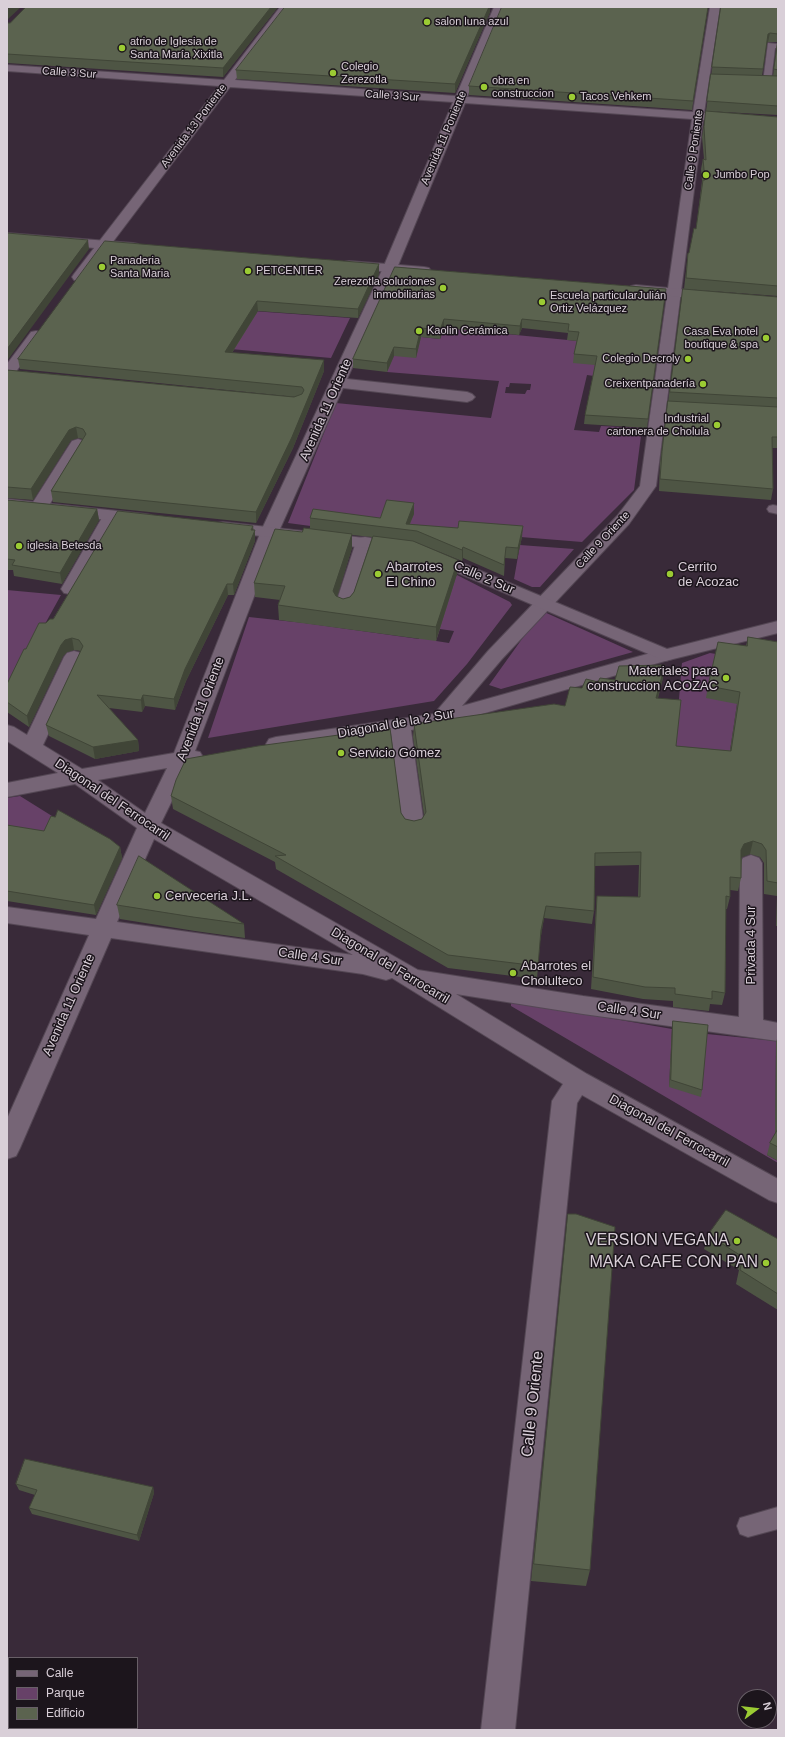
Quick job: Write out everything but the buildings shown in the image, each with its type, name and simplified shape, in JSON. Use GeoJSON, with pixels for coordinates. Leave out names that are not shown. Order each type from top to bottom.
{"type":"FeatureCollection","features":[{"type":"Feature","properties":{"kind":"street","name":"Avenida 13 Poniente"},"geometry":{"type":"LineString","coordinates":[[71,288],[102,244],[285,7]]}},
{"type":"Feature","properties":{"kind":"street","name":"Calle 9 Poniente"},"geometry":{"type":"LineString","coordinates":[[674,292],[698,116],[708,79],[716,7]]}},
{"type":"Feature","properties":{"kind":"street","name":"Avenida 11 Poniente"},"geometry":{"type":"LineString","coordinates":[[390,268],[460,100],[496,8]]}},
{"type":"Feature","properties":{"kind":"street","name":"Calle 3 Sur"},"geometry":{"type":"LineString","coordinates":[[7,68],[720,117]]}},
{"type":"Feature","properties":{"kind":"street"},"geometry":{"type":"LineString","coordinates":[[7,237],[149,248]]}},
{"type":"Feature","properties":{"kind":"street"},"geometry":{"type":"LineString","coordinates":[[335,264],[437,272]]}},
{"type":"Feature","properties":{"kind":"street","name":"Avenida 11 Oriente"},"geometry":{"type":"LineString","coordinates":[[7,1148],[149,826],[182,759],[270,531],[390,268]]}},
{"type":"Feature","properties":{"kind":"street"},"geometry":{"type":"LineString","coordinates":[[626,288],[726,297]]}},
{"type":"Feature","properties":{"kind":"street","name":"Calle 9 Oriente"},"geometry":{"type":"LineString","coordinates":[[440,719],[471,682],[623,520],[648,486],[665,407],[674,292]]}},
{"type":"Feature","properties":{"kind":"street"},"geometry":{"type":"LineString","coordinates":[[7,374],[44,325]]}},
{"type":"Feature","properties":{"kind":"street"},"geometry":{"type":"LineString","coordinates":[[7,374],[26,376]]}},
{"type":"Feature","properties":{"kind":"street"},"geometry":{"type":"LineString","coordinates":[[338,384],[467,396]]}},
{"type":"Feature","properties":{"kind":"street"},"geometry":{"type":"LineString","coordinates":[[39,507],[78,444]]}},
{"type":"Feature","properties":{"kind":"street"},"geometry":{"type":"LineString","coordinates":[[7,504],[160,520]]}},
{"type":"Feature","properties":{"kind":"street"},"geometry":{"type":"LineString","coordinates":[[70,589],[112,516]]}},
{"type":"Feature","properties":{"kind":"street","name":"Calle 2 Sur"},"geometry":{"type":"LineString","coordinates":[[207,525],[417,549],[543,604],[640,642],[665,655]]}},
{"type":"Feature","properties":{"kind":"street"},"geometry":{"type":"LineString","coordinates":[[344,606],[366,542]]}},
{"type":"Feature","properties":{"kind":"street","name":"Diagonal de la 2 Sur"},"geometry":{"type":"LineString","coordinates":[[257,747],[440,719],[665,655],[778,628]]}},
{"type":"Feature","properties":{"kind":"street"},"geometry":{"type":"LineString","coordinates":[[32,747],[74,657]]}},
{"type":"Feature","properties":{"kind":"street"},"geometry":{"type":"LineString","coordinates":[[400,725],[413,825]]}},
{"type":"Feature","properties":{"kind":"street","name":"Diagonal del Ferrocarril"},"geometry":{"type":"LineString","coordinates":[[7,732],[78,776],[149,826],[410,977],[578,1081],[778,1192]]}},
{"type":"Feature","properties":{"kind":"street"},"geometry":{"type":"LineString","coordinates":[[7,790],[78,776],[212,754]]}},
{"type":"Feature","properties":{"kind":"street","name":"Privada 4 Sur"},"geometry":{"type":"LineString","coordinates":[[751,863],[751,1028]]}},
{"type":"Feature","properties":{"kind":"street","name":"Calle 4 Sur"},"geometry":{"type":"LineString","coordinates":[[7,916],[363,965],[410,977],[583,1005],[778,1032]]}},
{"type":"Feature","properties":{"kind":"street","name":"Calle 9 Oriente"},"geometry":{"type":"LineString","coordinates":[[498,1730],[565,1101],[578,1081]]}},
{"type":"Feature","properties":{"kind":"lane"},"geometry":{"type":"LineString","coordinates":[[778,46],[771,45],[763,82],[778,82]]}},
{"type":"Feature","properties":{"kind":"lane"},"geometry":{"type":"LineString","coordinates":[[748,1526],[778,1518]]}},
{"type":"Feature","properties":{"kind":"green space"},"geometry":{"type":"Polygon","coordinates":[[[238,310],[350,318],[331,358],[186,345],[238,310]]]}},
{"type":"Feature","properties":{"kind":"green space"},"geometry":{"type":"Polygon","coordinates":[[[444,328],[578,341],[596,365],[594,376],[587,375],[574,430],[599,432],[601,426],[642,428],[634,490],[582,542],[459,532],[428,546],[404,539],[413,514],[378,535],[288,523],[336,403],[491,418],[499,381],[387,372],[367,331],[440,339],[444,328]],[[510,383],[509,387],[506,387],[505,393],[525,394],[527,390],[530,390],[531,384],[510,383]]]}},
{"type":"Feature","properties":{"kind":"green space"},"geometry":{"type":"Polygon","coordinates":[[[520,545],[574,549],[540,587],[532,587],[514,579],[520,545]]]}},
{"type":"Feature","properties":{"kind":"green space"},"geometry":{"type":"Polygon","coordinates":[[[457,575],[510,602],[512,605],[467,664],[434,701],[208,738],[249,617],[419,639],[424,624],[457,575]],[[440,629],[436,641],[449,643],[454,631],[440,629]]]}},
{"type":"Feature","properties":{"kind":"green space"},"geometry":{"type":"Polygon","coordinates":[[[7,590],[61,595],[40,633],[7,700],[7,590]]]}},
{"type":"Feature","properties":{"kind":"green space"},"geometry":{"type":"Polygon","coordinates":[[[542,611],[633,652],[501,689],[489,685],[542,611]]]}},
{"type":"Feature","properties":{"kind":"green space"},"geometry":{"type":"Polygon","coordinates":[[[710,653],[716,654],[737,704],[728,764],[674,759],[682,663],[710,653]]]}},
{"type":"Feature","properties":{"kind":"green space"},"geometry":{"type":"Polygon","coordinates":[[[20,796],[52,816],[41,841],[7,835],[7,798],[20,796]]]}},
{"type":"Feature","properties":{"kind":"green space"},"geometry":{"type":"Polygon","coordinates":[[[511,1001],[672,1029],[669,1087],[707,1034],[776,1041],[775,1140],[767,1155],[778,1161],[778,1163],[511,1006],[511,1001]]]}},
{"type":"Feature","properties":{"kind":"place","name":"salon luna azul"},"geometry":{"type":"Point","coordinates":[427,22]}},
{"type":"Feature","properties":{"kind":"place","name":"atrio de Iglesia de Santa María Xixitla"},"geometry":{"type":"Point","coordinates":[122,48]}},
{"type":"Feature","properties":{"kind":"place","name":"Colegio Zerezotla"},"geometry":{"type":"Point","coordinates":[333,73]}},
{"type":"Feature","properties":{"kind":"place","name":"obra en construccion"},"geometry":{"type":"Point","coordinates":[484,87]}},
{"type":"Feature","properties":{"kind":"place","name":"Tacos Vehkem"},"geometry":{"type":"Point","coordinates":[572,97]}},
{"type":"Feature","properties":{"kind":"place","name":"Jumbo Pop"},"geometry":{"type":"Point","coordinates":[706,175]}},
{"type":"Feature","properties":{"kind":"place","name":"Panaderia Santa Maria"},"geometry":{"type":"Point","coordinates":[102,267]}},
{"type":"Feature","properties":{"kind":"place","name":"PETCENTER"},"geometry":{"type":"Point","coordinates":[248,271]}},
{"type":"Feature","properties":{"kind":"place","name":"Zerezotla soluciones inmobiliarias"},"geometry":{"type":"Point","coordinates":[443,288]}},
{"type":"Feature","properties":{"kind":"place","name":"Escuela particularJulián Ortiz Velázquez"},"geometry":{"type":"Point","coordinates":[542,302]}},
{"type":"Feature","properties":{"kind":"place","name":"Kaolin Cerámica"},"geometry":{"type":"Point","coordinates":[419,331]}},
{"type":"Feature","properties":{"kind":"place","name":"Casa Eva hotel boutique & spa"},"geometry":{"type":"Point","coordinates":[766,338]}},
{"type":"Feature","properties":{"kind":"place","name":"Colegio Decroly"},"geometry":{"type":"Point","coordinates":[688,359]}},
{"type":"Feature","properties":{"kind":"place","name":"Creixentpanadería"},"geometry":{"type":"Point","coordinates":[703,384]}},
{"type":"Feature","properties":{"kind":"place","name":"Industrial cartonera de Cholula"},"geometry":{"type":"Point","coordinates":[717,425]}},
{"type":"Feature","properties":{"kind":"place","name":"iglesia Betesda"},"geometry":{"type":"Point","coordinates":[19,546]}},
{"type":"Feature","properties":{"kind":"place","name":"Abarrotes El Chino"},"geometry":{"type":"Point","coordinates":[378,574]}},
{"type":"Feature","properties":{"kind":"place","name":"Cerrito de Acozac"},"geometry":{"type":"Point","coordinates":[670,574]}},
{"type":"Feature","properties":{"kind":"place","name":"Materiales para construccion ACOZAC"},"geometry":{"type":"Point","coordinates":[726,678]}},
{"type":"Feature","properties":{"kind":"place","name":"Servicio Gómez"},"geometry":{"type":"Point","coordinates":[341,753]}},
{"type":"Feature","properties":{"kind":"place","name":"Cerveceria J.L."},"geometry":{"type":"Point","coordinates":[157,896]}},
{"type":"Feature","properties":{"kind":"place","name":"Abarrotes el Cholulteco"},"geometry":{"type":"Point","coordinates":[513,973]}},
{"type":"Feature","properties":{"kind":"place","name":"VERSION VEGANA"},"geometry":{"type":"Point","coordinates":[737,1241]}},
{"type":"Feature","properties":{"kind":"place","name":"MAKA CAFE CON PAN"},"geometry":{"type":"Point","coordinates":[766,1263]}}]}
